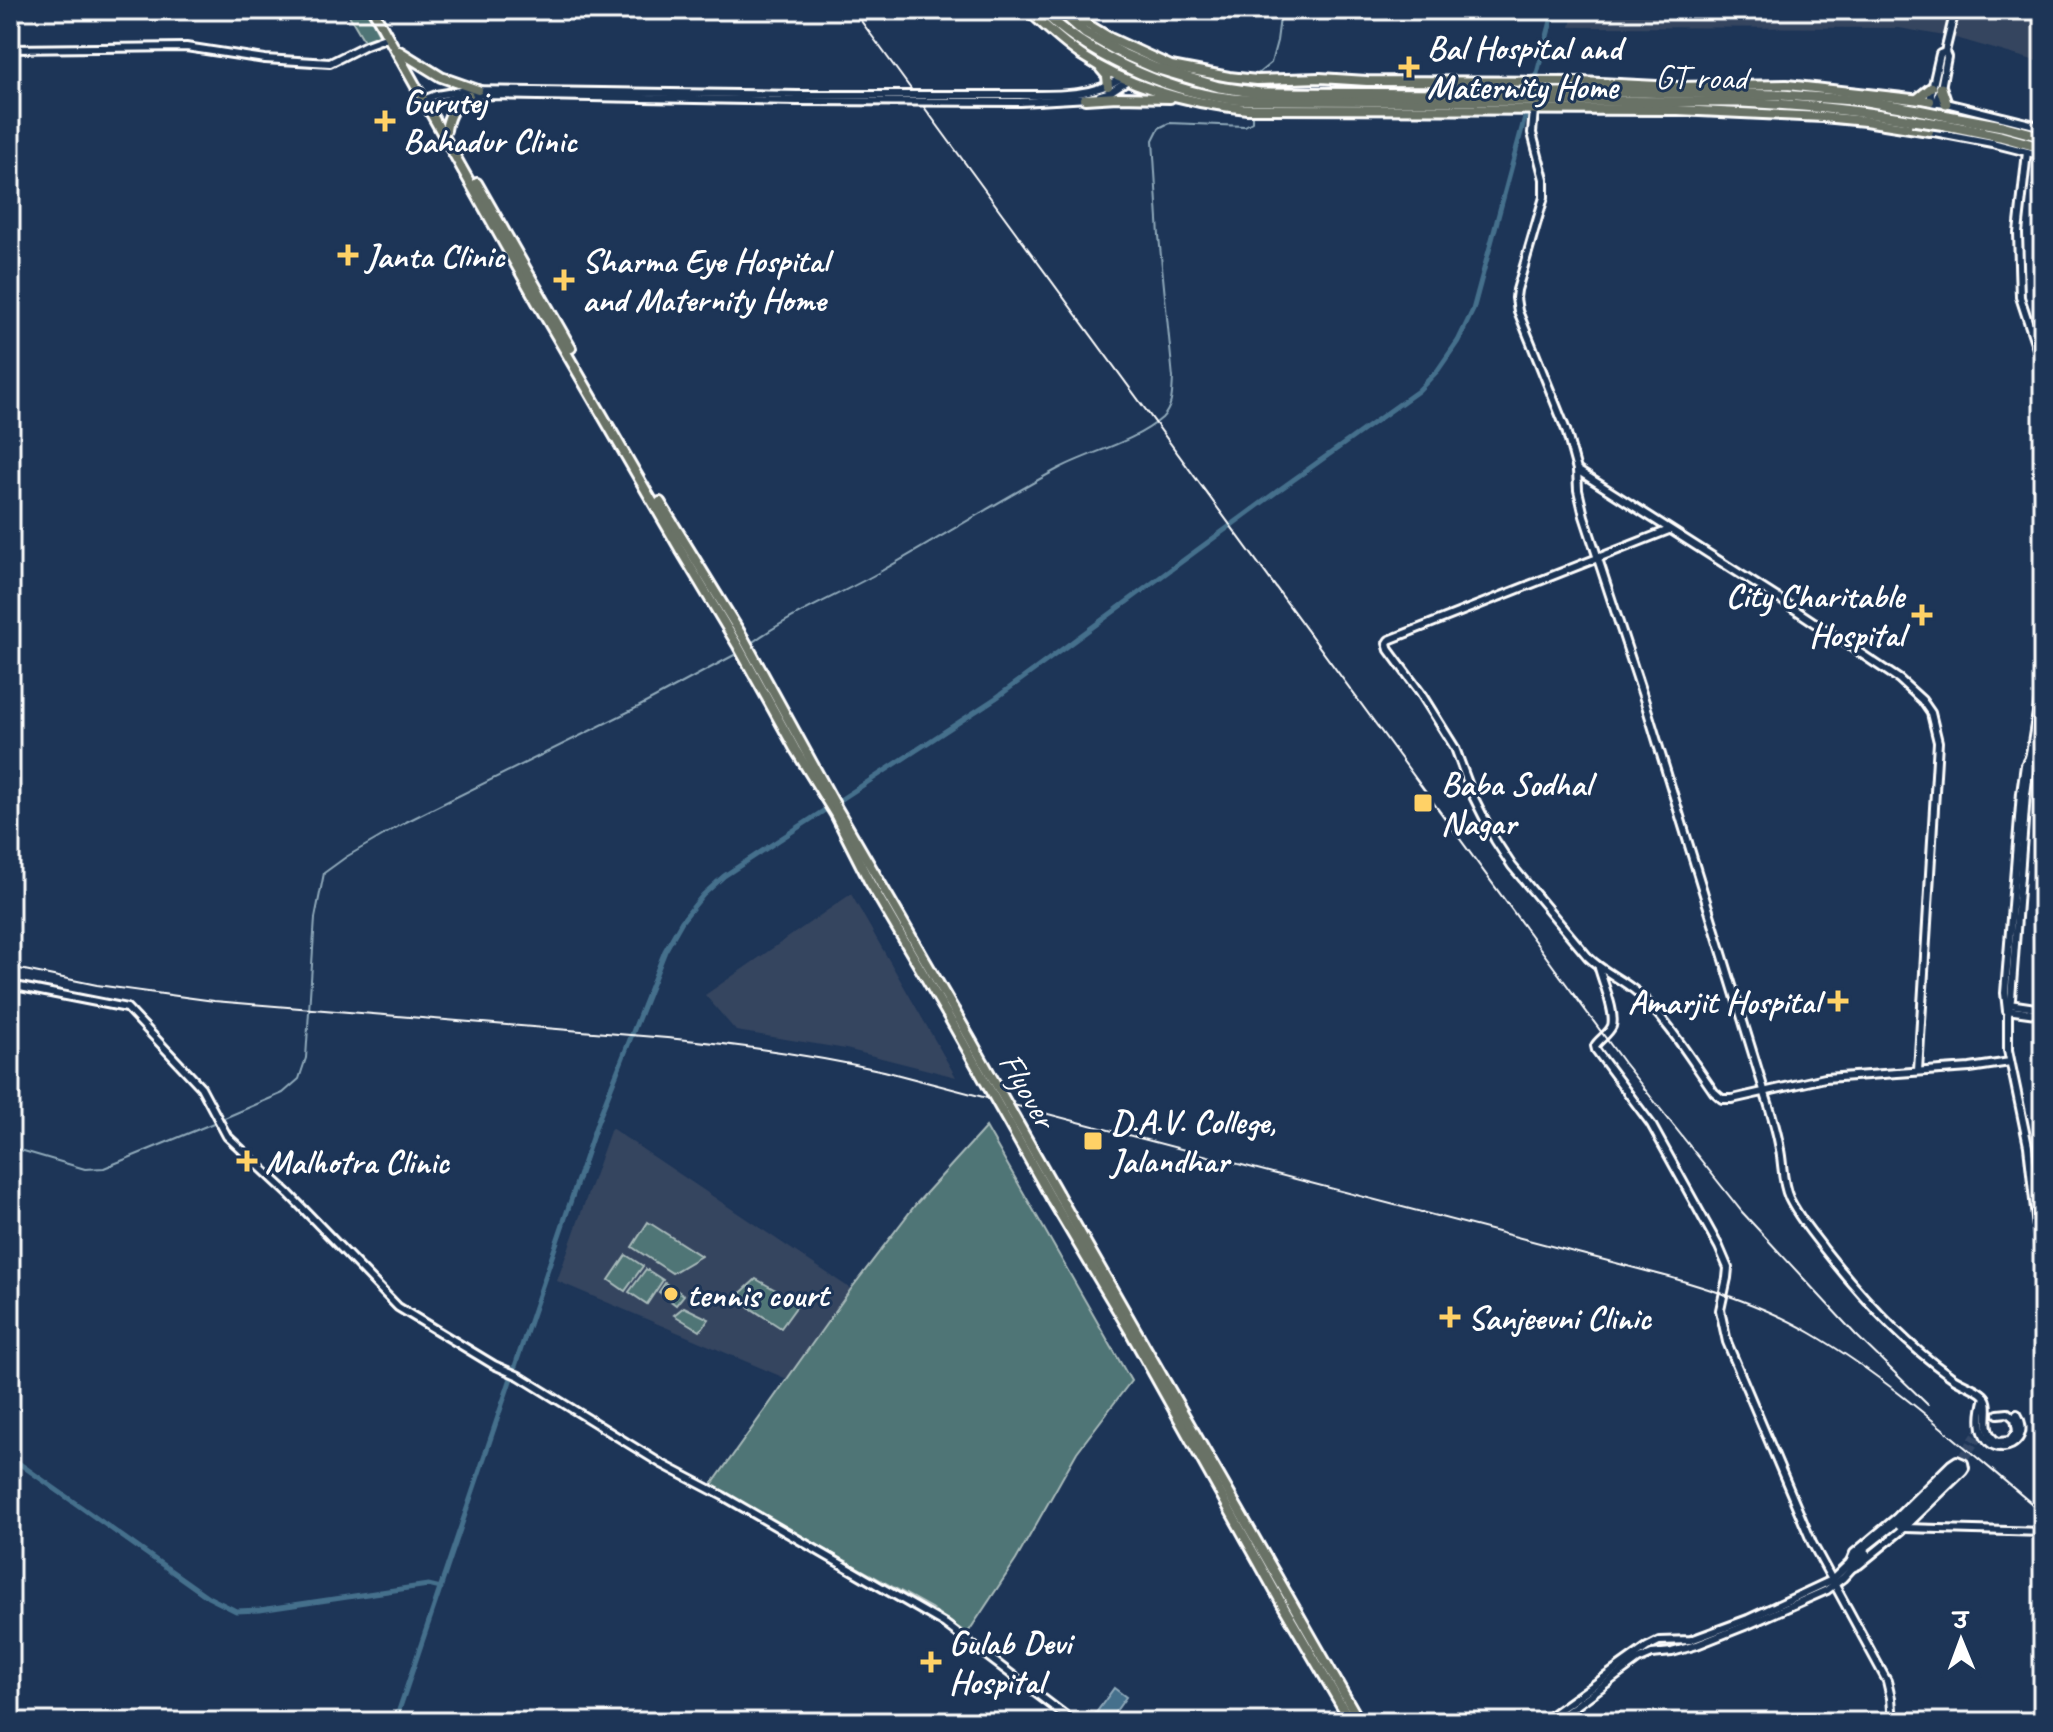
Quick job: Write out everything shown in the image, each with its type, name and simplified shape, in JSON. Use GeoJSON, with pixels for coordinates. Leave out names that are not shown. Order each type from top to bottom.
{"type":"FeatureCollection","features":[{"type":"Feature","properties":{"kind":"highway","name":"GT road"},"geometry":{"type":"LineString","coordinates":[[1042,10],[1077,39],[1138,72],[1184,89],[1226,98],[1742,102],[2002,126],[2043,137]]}},
{"type":"Feature","properties":{"kind":"highway","name":"GT road"},"geometry":{"type":"LineString","coordinates":[[1059,10],[1085,33],[1155,68],[1219,87],[1260,93],[1632,92],[1781,95],[1917,104],[1947,120],[2043,148]]}},
{"type":"Feature","properties":{"kind":"highway"},"geometry":{"type":"LineString","coordinates":[[1936,87],[1936,102]]}},
{"type":"Feature","properties":{"kind":"main road"},"geometry":{"type":"LineString","coordinates":[[373,10],[446,130],[742,643]]}},
{"type":"Feature","properties":{"kind":"main road"},"geometry":{"type":"LineString","coordinates":[[1028,10],[1060,39],[1097,65],[1125,79],[1179,97],[1247,109],[1718,112],[1823,117],[1929,131]]}},
{"type":"Feature","properties":{"kind":"main road"},"geometry":{"type":"LineString","coordinates":[[1069,10],[1110,38],[1171,66],[1257,80],[1581,82],[1676,87],[1787,85],[1917,104],[1936,102]]}},
{"type":"Feature","properties":{"kind":"main road"},"geometry":{"type":"LineString","coordinates":[[390,40],[681,551],[742,643]]}},
{"type":"Feature","properties":{"kind":"main road"},"geometry":{"type":"LineString","coordinates":[[399,51],[441,77],[478,90]]}},
{"type":"Feature","properties":{"kind":"main road"},"geometry":{"type":"LineString","coordinates":[[1097,65],[1107,76],[1108,86]]}},
{"type":"Feature","properties":{"kind":"main road"},"geometry":{"type":"LineString","coordinates":[[1917,104],[1936,87]]}},
{"type":"Feature","properties":{"kind":"main road"},"geometry":{"type":"LineString","coordinates":[[446,130],[456,106],[469,96]]}},
{"type":"Feature","properties":{"kind":"main road"},"geometry":{"type":"LineString","coordinates":[[1085,99],[1179,97]]}},
{"type":"Feature","properties":{"kind":"main road","name":"Flyover"},"geometry":{"type":"LineString","coordinates":[[742,643],[1054,1196],[1134,1331]]}},
{"type":"Feature","properties":{"kind":"main road"},"geometry":{"type":"LineString","coordinates":[[1134,1331],[1282,1604],[1351,1722]]}},
{"type":"Feature","properties":{"kind":"main road"},"geometry":{"type":"LineString","coordinates":[[1134,1331],[1360,1722]]}},
{"type":"Feature","properties":{"kind":"street"},"geometry":{"type":"LineString","coordinates":[[1955,10],[1929,131],[2043,156]]}},
{"type":"Feature","properties":{"kind":"street"},"geometry":{"type":"LineString","coordinates":[[10,49],[186,47],[265,59],[330,63],[366,45],[390,40]]}},
{"type":"Feature","properties":{"kind":"street"},"geometry":{"type":"LineString","coordinates":[[427,102],[489,93],[1085,99],[1110,92],[1125,79]]}},
{"type":"Feature","properties":{"kind":"street"},"geometry":{"type":"LineString","coordinates":[[1020,98],[1091,91],[1125,79]]}},
{"type":"Feature","properties":{"kind":"street"},"geometry":{"type":"LineString","coordinates":[[427,102],[451,92],[478,90],[489,93]]}},
{"type":"Feature","properties":{"kind":"street"},"geometry":{"type":"LineString","coordinates":[[1936,102],[2043,127]]}},
{"type":"Feature","properties":{"kind":"street"},"geometry":{"type":"LineString","coordinates":[[1534,110],[1532,133],[1544,179],[1544,197],[1516,303],[1563,421],[1577,470],[1584,516],[1644,699],[1777,1133],[1787,1191],[1802,1220],[1837,1265],[1903,1337],[1947,1374],[1981,1392],[1985,1397],[1983,1436],[1996,1447],[2007,1447],[2020,1436],[2021,1423],[2016,1413],[2009,1410],[1998,1412]]}},
{"type":"Feature","properties":{"kind":"street"},"geometry":{"type":"LineString","coordinates":[[2027,152],[2018,233],[2020,297],[2043,367]]}},
{"type":"Feature","properties":{"kind":"street"},"geometry":{"type":"LineString","coordinates":[[1577,470],[1899,679],[1931,713],[1938,742],[1918,1071]]}},
{"type":"Feature","properties":{"kind":"street"},"geometry":{"type":"LineString","coordinates":[[1669,530],[1392,637],[1387,643],[1455,748],[1472,794],[1495,840],[1527,884],[1599,968],[1620,979],[1647,1002],[1718,1096],[1726,1100],[1825,1078],[2010,1062]]}},
{"type":"Feature","properties":{"kind":"street"},"geometry":{"type":"LineString","coordinates":[[2043,676],[2021,793],[2007,1043],[2028,1146],[2043,1282]]}},
{"type":"Feature","properties":{"kind":"street"},"geometry":{"type":"LineString","coordinates":[[1599,968],[1613,1020],[1608,1032],[1595,1046],[1651,1124],[1719,1247],[1728,1268],[1720,1310],[1727,1342],[1800,1516],[1887,1681],[1893,1722]]}},
{"type":"Feature","properties":{"kind":"street"},"geometry":{"type":"LineString","coordinates":[[10,985],[127,1008],[201,1087],[227,1136],[289,1194],[398,1307],[519,1376],[660,1463],[945,1624],[1074,1722]]}},
{"type":"Feature","properties":{"kind":"street"},"geometry":{"type":"LineString","coordinates":[[2008,1008],[2043,1012]]}},
{"type":"Feature","properties":{"kind":"street"},"geometry":{"type":"LineString","coordinates":[[1957,1460],[1964,1463],[1961,1473],[1905,1528],[1859,1565],[1850,1567],[1854,1553],[1897,1517],[1952,1462],[1957,1460]]}},
{"type":"Feature","properties":{"kind":"street"},"geometry":{"type":"LineString","coordinates":[[1554,1722],[1638,1660],[1697,1645],[1790,1607],[1834,1582],[1906,1520],[1958,1465]]}},
{"type":"Feature","properties":{"kind":"street"},"geometry":{"type":"LineString","coordinates":[[1905,1528],[2043,1532]]}},
{"type":"Feature","properties":{"kind":"street"},"geometry":{"type":"LineString","coordinates":[[1542,1722],[1659,1641],[1691,1640],[1834,1582]]}},
{"type":"Feature","properties":{"kind":"shaded area"},"geometry":{"type":"Polygon","coordinates":[[[1574,10],[2043,10],[2043,63],[1956,38],[1899,28],[1570,27],[1574,10]]]}},
{"type":"Feature","properties":{"kind":"shaded area"},"geometry":{"type":"Polygon","coordinates":[[[851,894],[956,1077],[846,1049],[736,1031],[705,995],[851,894]]]}},
{"type":"Feature","properties":{"kind":"shaded area"},"geometry":{"type":"Polygon","coordinates":[[[611,1128],[851,1289],[787,1379],[557,1281],[611,1128]]]}},
{"type":"Feature","properties":{"kind":"shaded area"},"geometry":{"type":"Polygon","coordinates":[[[1114,1688],[1126,1697],[1108,1722],[1100,1722],[1093,1717],[1114,1688]]]}},
{"type":"Feature","properties":{"kind":"green space"},"geometry":{"type":"Polygon","coordinates":[[[346,10],[366,10],[381,38],[366,44],[346,10]]]}},
{"type":"Feature","properties":{"kind":"green space"},"geometry":{"type":"Polygon","coordinates":[[[986,1127],[1131,1381],[1077,1452],[1016,1560],[967,1634],[931,1608],[711,1486],[851,1289],[916,1204],[986,1127]]]}},
{"type":"Feature","properties":{"kind":"green space"},"geometry":{"type":"Polygon","coordinates":[[[648,1222],[701,1256],[672,1273],[632,1247],[648,1222]]]}},
{"type":"Feature","properties":{"kind":"green space"},"geometry":{"type":"Polygon","coordinates":[[[626,1255],[643,1266],[625,1291],[609,1280],[626,1255]]]}},
{"type":"Feature","properties":{"kind":"green space"},"geometry":{"type":"Polygon","coordinates":[[[646,1269],[663,1280],[647,1304],[629,1292],[646,1269]]]}},
{"type":"Feature","properties":{"kind":"green space"},"geometry":{"type":"Polygon","coordinates":[[[756,1279],[799,1303],[781,1328],[735,1298],[756,1279]]]}},
{"type":"Feature","properties":{"kind":"green space","name":"tennis court"},"geometry":{"type":"Polygon","coordinates":[[[665,1283],[684,1295],[676,1305],[659,1292],[665,1283]]]}},
{"type":"Feature","properties":{"kind":"green space"},"geometry":{"type":"Polygon","coordinates":[[[684,1307],[709,1319],[700,1331],[674,1315],[684,1307]]]}},
{"type":"Feature","properties":{"kind":"waterway"},"geometry":{"type":"LineString","coordinates":[[1255,76],[1271,63],[1281,10]]}},
{"type":"Feature","properties":{"kind":"waterway"},"geometry":{"type":"LineString","coordinates":[[1536,77],[1554,10]]}},
{"type":"Feature","properties":{"kind":"waterway"},"geometry":{"type":"LineString","coordinates":[[750,644],[780,624],[878,573],[1058,469],[1126,440],[1166,414],[1173,378],[1153,140],[1159,128],[1169,123],[1245,126],[1252,122],[1252,114]]}},
{"type":"Feature","properties":{"kind":"waterway"},"geometry":{"type":"LineString","coordinates":[[395,1722],[597,1123],[665,951],[682,921],[724,876],[996,698],[1418,391],[1438,370],[1458,341],[1473,310],[1525,117]]}},
{"type":"Feature","properties":{"kind":"waterway"},"geometry":{"type":"LineString","coordinates":[[222,1119],[283,1093],[299,1079],[306,1058],[315,918],[324,873],[406,822],[638,707],[738,653]]}},
{"type":"Feature","properties":{"kind":"waterway"},"geometry":{"type":"LineString","coordinates":[[10,1147],[85,1169],[104,1168],[216,1122]]}},
{"type":"Feature","properties":{"kind":"waterway"},"geometry":{"type":"LineString","coordinates":[[10,1457],[208,1597],[236,1611],[428,1585],[441,1588]]}},
{"type":"Feature","properties":{"kind":"tunnel"},"geometry":{"type":"LineString","coordinates":[[1957,1463],[1985,1419],[1998,1410]]}},
{"type":"Feature","properties":{"kind":"tunnel"},"geometry":{"type":"LineString","coordinates":[[1961,1465],[1979,1438]]}},
{"type":"Feature","properties":{"kind":"railway"},"geometry":{"type":"LineString","coordinates":[[853,10],[1624,1063],[1742,1212],[1856,1335],[1928,1405]]}},
{"type":"Feature","properties":{"kind":"railway"},"geometry":{"type":"LineString","coordinates":[[10,967],[97,985],[214,1001],[667,1038],[830,1060],[884,1071],[1669,1277],[1759,1308],[1811,1333],[1930,1418],[2043,1513]]}},
{"type":"Feature","properties":{"kind":"place","name":"Bal Hospital and Maternity Home"},"geometry":{"type":"Point","coordinates":[1409,67]}},
{"type":"Feature","properties":{"kind":"place","name":"Gurutej Bahadur Clinic"},"geometry":{"type":"Point","coordinates":[385,121]}},
{"type":"Feature","properties":{"kind":"place","name":"Janta Clinic"},"geometry":{"type":"Point","coordinates":[348,255]}},
{"type":"Feature","properties":{"kind":"place","name":"Sharma Eye Hospital and Maternity Home"},"geometry":{"type":"Point","coordinates":[564,280]}},
{"type":"Feature","properties":{"kind":"place","name":"City Charitable Hospital"},"geometry":{"type":"Point","coordinates":[1922,615]}},
{"type":"Feature","properties":{"kind":"place","name":"Baba Sodhal Nagar"},"geometry":{"type":"Point","coordinates":[1423,803]}},
{"type":"Feature","properties":{"kind":"place","name":"Amarjit Hospital"},"geometry":{"type":"Point","coordinates":[1838,1001]}},
{"type":"Feature","properties":{"kind":"place","name":"D.A.V. College, Jalandhar"},"geometry":{"type":"Point","coordinates":[1093,1141]}},
{"type":"Feature","properties":{"kind":"place","name":"Malhotra Clinic"},"geometry":{"type":"Point","coordinates":[247,1161]}},
{"type":"Feature","properties":{"kind":"place","name":"tennis court"},"geometry":{"type":"Point","coordinates":[671,1294]}},
{"type":"Feature","properties":{"kind":"place","name":"Sanjeevni Clinic"},"geometry":{"type":"Point","coordinates":[1450,1317]}},
{"type":"Feature","properties":{"kind":"place","name":"Gulab Devi Hospital"},"geometry":{"type":"Point","coordinates":[931,1662]}}]}
